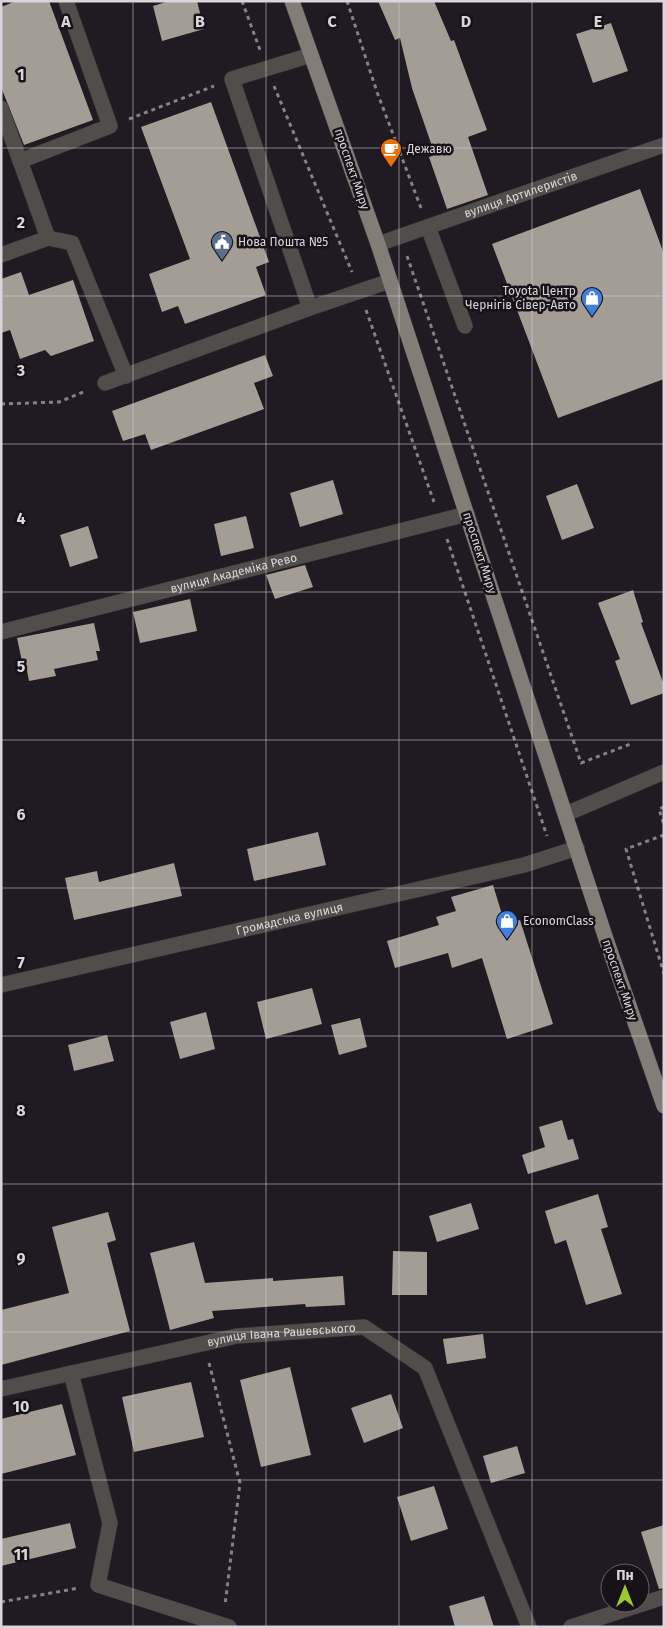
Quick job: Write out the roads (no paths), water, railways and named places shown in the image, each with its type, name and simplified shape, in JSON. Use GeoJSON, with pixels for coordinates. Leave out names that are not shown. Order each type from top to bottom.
{"type":"FeatureCollection","features":[{"type":"Feature","properties":{"kind":"main road","name":"проспект Миру"},"geometry":{"type":"LineString","coordinates":[[292,1],[378,244],[606,940],[664,1106]]}},
{"type":"Feature","properties":{"kind":"street"},"geometry":{"type":"LineString","coordinates":[[20,161],[110,126],[66,1]]}},
{"type":"Feature","properties":{"kind":"street"},"geometry":{"type":"LineString","coordinates":[[310,308],[232,79],[311,55]]}},
{"type":"Feature","properties":{"kind":"street"},"geometry":{"type":"LineString","coordinates":[[1,108],[48,238]]}},
{"type":"Feature","properties":{"kind":"street","name":"вулиця Артилеристів"},"geometry":{"type":"LineString","coordinates":[[378,244],[664,145]]}},
{"type":"Feature","properties":{"kind":"street"},"geometry":{"type":"LineString","coordinates":[[428,226],[465,326]]}},
{"type":"Feature","properties":{"kind":"street"},"geometry":{"type":"LineString","coordinates":[[1,255],[48,238],[72,243],[126,376]]}},
{"type":"Feature","properties":{"kind":"street"},"geometry":{"type":"LineString","coordinates":[[105,383],[310,308],[390,281]]}},
{"type":"Feature","properties":{"kind":"street","name":"вулиця Академіка Рево"},"geometry":{"type":"LineString","coordinates":[[1,632],[466,514]]}},
{"type":"Feature","properties":{"kind":"street"},"geometry":{"type":"LineString","coordinates":[[566,814],[664,772]]}},
{"type":"Feature","properties":{"kind":"street","name":"Громадська вулиця"},"geometry":{"type":"LineString","coordinates":[[1,985],[524,865],[577,848]]}},
{"type":"Feature","properties":{"kind":"street","name":"вулиця Івана Рашевського"},"geometry":{"type":"LineString","coordinates":[[1,1389],[237,1336],[364,1327],[426,1368],[529,1627]]}},
{"type":"Feature","properties":{"kind":"street"},"geometry":{"type":"LineString","coordinates":[[71,1374],[110,1523],[98,1585],[226,1626]]}},
{"type":"Feature","properties":{"kind":"street"},"geometry":{"type":"LineString","coordinates":[[571,1627],[664,1597]]}},
{"type":"Feature","properties":{"kind":"place","name":"Дежавю"},"geometry":{"type":"Point","coordinates":[391,168]}},
{"type":"Feature","properties":{"kind":"place","name":"Нова Пошта №5"},"geometry":{"type":"Point","coordinates":[222,261]}},
{"type":"Feature","properties":{"kind":"place","name":"Toyota Центр Чернігів Сівер-Авто"},"geometry":{"type":"Point","coordinates":[592,317]}},
{"type":"Feature","properties":{"kind":"place","name":"EconomClass"},"geometry":{"type":"Point","coordinates":[507,940]}}]}
